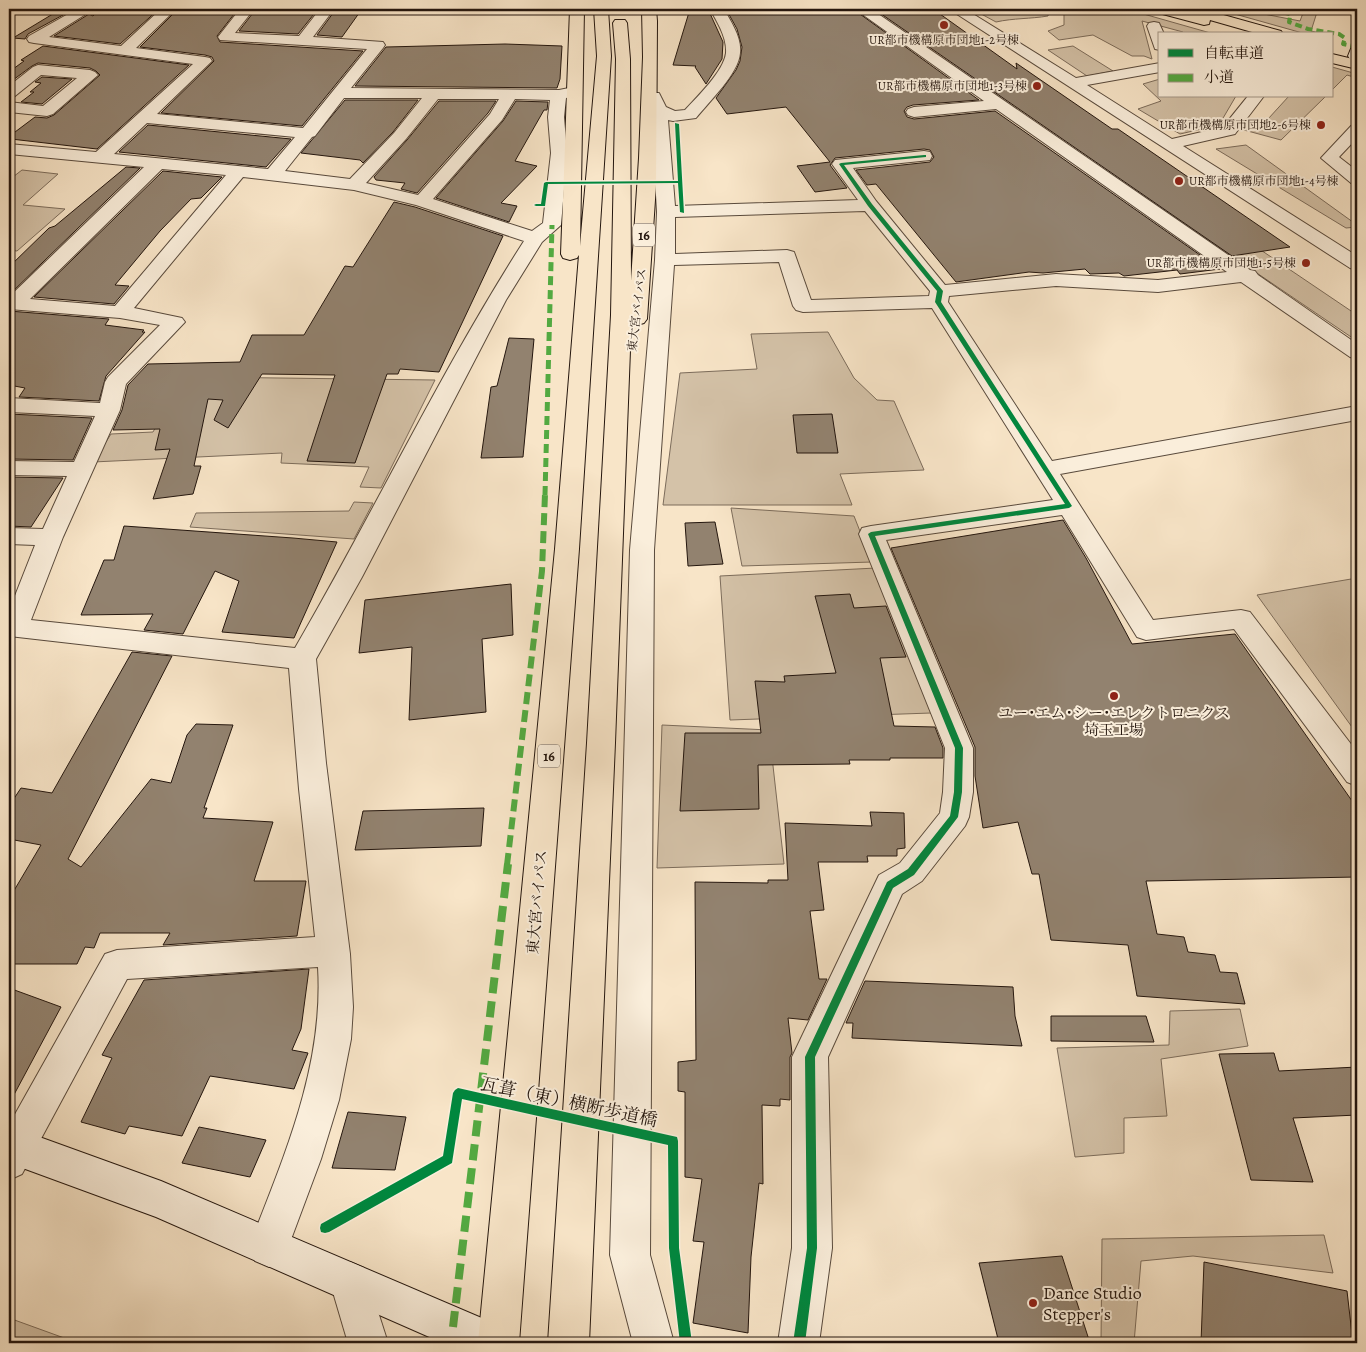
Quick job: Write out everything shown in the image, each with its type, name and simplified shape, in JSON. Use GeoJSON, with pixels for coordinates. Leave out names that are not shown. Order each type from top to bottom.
{"type":"FeatureCollection","features":[{"type":"Feature","properties":{"kind":"main road","name":"東大宮バイパス"},"geometry":{"type":"LineString","coordinates":[[573,460],[563,338],[572,230],[566,94],[578,30],[577,9]]}},
{"type":"Feature","properties":{"kind":"main road","name":"東大宮バイパス"},"geometry":{"type":"LineString","coordinates":[[498,1343],[573,460],[604,56],[601,9]]}},
{"type":"Feature","properties":{"kind":"main road","name":"東大宮バイパス"},"geometry":{"type":"LineString","coordinates":[[568,1343],[600,762],[622,306],[623,59],[619,9]]}},
{"type":"Feature","properties":{"kind":"main road","name":"東大宮バイパス"},"geometry":{"type":"LineString","coordinates":[[615,460],[634,341],[657,111],[649,9]]}},
{"type":"Feature","properties":{"kind":"main road"},"geometry":{"type":"LineString","coordinates":[[1160,9],[1240,32]]}},
{"type":"Feature","properties":{"kind":"main road"},"geometry":{"type":"LineString","coordinates":[[1187,9],[1269,32]]}},
{"type":"Feature","properties":{"kind":"main road"},"geometry":{"type":"LineString","coordinates":[[1334,50],[1355,58]]}},
{"type":"Feature","properties":{"kind":"main road"},"geometry":{"type":"LineString","coordinates":[[1334,58],[1355,58]]}},
{"type":"Feature","properties":{"kind":"street"},"geometry":{"type":"LineString","coordinates":[[87,9],[34,39],[205,61],[101,156]]}},
{"type":"Feature","properties":{"kind":"street"},"geometry":{"type":"LineString","coordinates":[[125,50],[169,9]]}},
{"type":"Feature","properties":{"kind":"street"},"geometry":{"type":"LineString","coordinates":[[247,9],[225,37],[378,45],[309,134],[274,175]]}},
{"type":"Feature","properties":{"kind":"street"},"geometry":{"type":"LineString","coordinates":[[303,41],[327,9]]}},
{"type":"Feature","properties":{"kind":"street"},"geometry":{"type":"LineString","coordinates":[[653,1343],[630,1255],[642,550],[665,260],[666,212],[657,111],[690,114],[723,73],[733,55],[729,31],[717,9]]}},
{"type":"Feature","properties":{"kind":"street"},"geometry":{"type":"LineString","coordinates":[[862,9],[1248,275],[1357,353]]}},
{"type":"Feature","properties":{"kind":"street"},"geometry":{"type":"LineString","coordinates":[[956,9],[1353,256]]}},
{"type":"Feature","properties":{"kind":"street"},"geometry":{"type":"LineString","coordinates":[[1154,26],[1158,39]]}},
{"type":"Feature","properties":{"kind":"street"},"geometry":{"type":"LineString","coordinates":[[1075,83],[1158,67]]}},
{"type":"Feature","properties":{"kind":"street"},"geometry":{"type":"LineString","coordinates":[[9,93],[38,70],[90,75],[46,110],[9,107]]}},
{"type":"Feature","properties":{"kind":"street"},"geometry":{"type":"LineString","coordinates":[[269,1247],[317,1119],[327,1076],[336,1008],[333,951],[307,726],[302,659],[496,300],[535,238],[552,226],[560,153],[556,117],[566,94],[433,95],[341,92]]}},
{"type":"Feature","properties":{"kind":"street"},"geometry":{"type":"LineString","coordinates":[[422,201],[496,118],[510,94]]}},
{"type":"Feature","properties":{"kind":"street"},"geometry":{"type":"LineString","coordinates":[[354,185],[400,136],[433,95]]}},
{"type":"Feature","properties":{"kind":"street"},"geometry":{"type":"LineString","coordinates":[[1171,144],[1229,131],[1254,98]]}},
{"type":"Feature","properties":{"kind":"street"},"geometry":{"type":"LineString","coordinates":[[914,112],[1000,104]]}},
{"type":"Feature","properties":{"kind":"street"},"geometry":{"type":"LineString","coordinates":[[144,118],[309,134]]}},
{"type":"Feature","properties":{"kind":"street"},"geometry":{"type":"LineString","coordinates":[[1357,129],[1329,158],[1357,179]]}},
{"type":"Feature","properties":{"kind":"street"},"geometry":{"type":"LineString","coordinates":[[9,149],[101,156],[354,185],[422,201],[535,238]]}},
{"type":"Feature","properties":{"kind":"street"},"geometry":{"type":"LineString","coordinates":[[924,156],[841,164],[939,297],[1146,630],[1240,619],[1357,774]]}},
{"type":"Feature","properties":{"kind":"street"},"geometry":{"type":"LineString","coordinates":[[12,303],[158,163]]}},
{"type":"Feature","properties":{"kind":"street"},"geometry":{"type":"LineString","coordinates":[[120,312],[239,171]]}},
{"type":"Feature","properties":{"kind":"street"},"geometry":{"type":"LineString","coordinates":[[666,212],[870,205]]}},
{"type":"Feature","properties":{"kind":"street"},"geometry":{"type":"LineString","coordinates":[[665,260],[787,256],[803,306],[939,297],[1056,280],[1158,286],[1248,275]]}},
{"type":"Feature","properties":{"kind":"street"},"geometry":{"type":"LineString","coordinates":[[12,303],[120,312],[175,322],[116,382],[109,410],[50,537],[12,628],[302,659]]}},
{"type":"Feature","properties":{"kind":"street"},"geometry":{"type":"LineString","coordinates":[[9,405],[109,410]]}},
{"type":"Feature","properties":{"kind":"street"},"geometry":{"type":"LineString","coordinates":[[1046,469],[1357,413]]}},
{"type":"Feature","properties":{"kind":"street"},"geometry":{"type":"LineString","coordinates":[[9,468],[81,469]]}},
{"type":"Feature","properties":{"kind":"street"},"geometry":{"type":"LineString","coordinates":[[799,1343],[812,1248],[810,1056],[890,885],[911,872],[954,817],[958,792],[959,748],[871,534],[1069,506]]}},
{"type":"Feature","properties":{"kind":"street"},"geometry":{"type":"LineString","coordinates":[[9,536],[50,537]]}},
{"type":"Feature","properties":{"kind":"street"},"geometry":{"type":"LineString","coordinates":[[333,951],[117,965],[11,1151],[160,1200],[490,1343]]}},
{"type":"Feature","properties":{"kind":"street"},"geometry":{"type":"LineString","coordinates":[[350,1282],[368,1343]]}},
{"type":"Feature","properties":{"kind":"shaded area"},"geometry":{"type":"Polygon","coordinates":[[[868,9],[904,9],[1357,315],[1357,341],[868,9]]]}},
{"type":"Feature","properties":{"kind":"shaded area"},"geometry":{"type":"Polygon","coordinates":[[[972,9],[1049,9],[1048,16],[996,22],[972,9]]]}},
{"type":"Feature","properties":{"kind":"shaded area"},"geometry":{"type":"Polygon","coordinates":[[[1064,9],[1126,9],[1207,32],[1183,32],[1142,21],[1152,59],[1144,56],[1132,56],[1093,35],[1059,40],[1048,31],[1064,25],[1064,9]]]}},
{"type":"Feature","properties":{"kind":"shaded area"},"geometry":{"type":"Polygon","coordinates":[[[1217,9],[1238,9],[1300,21],[1303,13],[1309,13],[1311,9],[1318,9],[1311,31],[1315,32],[1299,32],[1217,9]]]}},
{"type":"Feature","properties":{"kind":"shaded area"},"geometry":{"type":"Polygon","coordinates":[[[1073,46],[1113,71],[1087,76],[1048,50],[1073,46]]]}},
{"type":"Feature","properties":{"kind":"shaded area"},"geometry":{"type":"Polygon","coordinates":[[[1334,68],[1357,74],[1357,78],[1347,75],[1334,88],[1334,68]]]}},
{"type":"Feature","properties":{"kind":"shaded area"},"geometry":{"type":"Polygon","coordinates":[[[1158,80],[1158,98],[1235,98],[1219,125],[1180,134],[1138,109],[1161,101],[1143,84],[1158,80]]]}},
{"type":"Feature","properties":{"kind":"shaded area"},"geometry":{"type":"Polygon","coordinates":[[[1287,98],[1324,98],[1281,140],[1244,130],[1245,127],[1258,130],[1287,98]]]}},
{"type":"Feature","properties":{"kind":"shaded area"},"geometry":{"type":"Polygon","coordinates":[[[1246,145],[1357,225],[1357,227],[1346,228],[1216,149],[1246,145]]]}},
{"type":"Feature","properties":{"kind":"shaded area"},"geometry":{"type":"Polygon","coordinates":[[[22,170],[58,174],[23,205],[65,209],[17,251],[9,250],[9,180],[22,170]]]}},
{"type":"Feature","properties":{"kind":"shaded area"},"geometry":{"type":"Polygon","coordinates":[[[828,332],[854,378],[877,400],[894,401],[924,470],[840,474],[852,505],[663,505],[680,373],[757,369],[751,334],[828,332]]]}},
{"type":"Feature","properties":{"kind":"shaded area"},"geometry":{"type":"Polygon","coordinates":[[[201,377],[435,380],[381,488],[360,487],[369,467],[281,463],[282,453],[93,462],[111,434],[153,432],[180,384],[201,377]]]}},
{"type":"Feature","properties":{"kind":"shaded area"},"geometry":{"type":"Polygon","coordinates":[[[354,502],[373,503],[354,539],[190,527],[196,513],[349,511],[354,502]]]}},
{"type":"Feature","properties":{"kind":"shaded area"},"geometry":{"type":"Polygon","coordinates":[[[731,508],[854,516],[872,562],[742,566],[731,508]]]}},
{"type":"Feature","properties":{"kind":"shaded area"},"geometry":{"type":"Polygon","coordinates":[[[876,568],[931,713],[730,720],[720,576],[876,568]]]}},
{"type":"Feature","properties":{"kind":"shaded area"},"geometry":{"type":"Polygon","coordinates":[[[1357,578],[1357,734],[1257,595],[1357,578]]]}},
{"type":"Feature","properties":{"kind":"shaded area"},"geometry":{"type":"Polygon","coordinates":[[[662,725],[769,730],[784,864],[657,868],[662,725]]]}},
{"type":"Feature","properties":{"kind":"shaded area"},"geometry":{"type":"Polygon","coordinates":[[[1240,1009],[1248,1046],[1161,1059],[1167,1116],[1124,1118],[1124,1153],[1075,1157],[1057,1048],[1169,1045],[1170,1011],[1240,1009]]]}},
{"type":"Feature","properties":{"kind":"shaded area"},"geometry":{"type":"Polygon","coordinates":[[[1324,1235],[1333,1273],[1193,1256],[1141,1261],[1134,1343],[1101,1343],[1102,1239],[1324,1235]]]}},
{"type":"Feature","properties":{"kind":"shaded area"},"geometry":{"type":"Polygon","coordinates":[[[9,1318],[78,1343],[9,1343],[9,1318]]]}},
{"type":"Feature","properties":{"kind":"building"},"geometry":{"type":"Polygon","coordinates":[[[61,9],[74,9],[28,34],[25,39],[13,38],[61,9]]]}},
{"type":"Feature","properties":{"kind":"building"},"geometry":{"type":"Polygon","coordinates":[[[100,9],[159,9],[120,44],[54,36],[89,14],[93,16],[100,9]]]}},
{"type":"Feature","properties":{"kind":"building"},"geometry":{"type":"Polygon","coordinates":[[[178,9],[238,9],[217,36],[220,42],[363,51],[302,126],[161,113],[214,61],[212,57],[205,55],[140,47],[178,9]]]}},
{"type":"Feature","properties":{"kind":"building"},"geometry":{"type":"Polygon","coordinates":[[[256,9],[318,9],[298,34],[239,31],[256,9]]]}},
{"type":"Feature","properties":{"kind":"building"},"geometry":{"type":"Polygon","coordinates":[[[336,9],[362,9],[342,37],[317,35],[336,9]]]}},
{"type":"Feature","properties":{"kind":"building"},"geometry":{"type":"Polygon","coordinates":[[[690,9],[708,9],[723,42],[722,59],[706,84],[696,66],[673,65],[690,9]]]}},
{"type":"Feature","properties":{"kind":"building"},"geometry":{"type":"Polygon","coordinates":[[[726,9],[853,9],[979,100],[913,105],[907,107],[904,111],[907,117],[914,119],[995,111],[1220,269],[1180,274],[1177,270],[1124,276],[1119,273],[1090,274],[1085,269],[1043,273],[1029,272],[956,282],[876,184],[867,185],[856,170],[930,162],[934,157],[930,150],[835,158],[830,165],[847,188],[815,192],[797,166],[830,162],[786,107],[727,114],[716,98],[736,70],[740,61],[742,47],[737,29],[726,9]]]}},
{"type":"Feature","properties":{"kind":"building"},"geometry":{"type":"Polygon","coordinates":[[[874,9],[933,9],[1017,69],[1016,63],[1112,129],[1118,129],[1290,247],[1232,256],[874,9]]]}},
{"type":"Feature","properties":{"kind":"building"},"geometry":{"type":"Polygon","coordinates":[[[505,44],[562,46],[560,79],[557,88],[355,86],[386,47],[505,44]]]}},
{"type":"Feature","properties":{"kind":"building"},"geometry":{"type":"Polygon","coordinates":[[[43,46],[189,65],[97,149],[11,139],[14,136],[11,135],[35,117],[47,118],[54,115],[100,75],[90,68],[38,63],[13,80],[9,80],[9,72],[24,61],[21,60],[43,46]]]}},
{"type":"Feature","properties":{"kind":"building"},"geometry":{"type":"Polygon","coordinates":[[[42,77],[72,79],[42,104],[21,102],[34,92],[30,92],[41,83],[35,82],[42,77]]]}},
{"type":"Feature","properties":{"kind":"building"},"geometry":{"type":"Polygon","coordinates":[[[345,100],[418,100],[393,132],[363,163],[360,160],[301,153],[345,100]]]}},
{"type":"Feature","properties":{"kind":"building"},"geometry":{"type":"Polygon","coordinates":[[[439,101],[496,101],[488,113],[417,193],[401,189],[405,183],[376,180],[374,177],[439,101]]]}},
{"type":"Feature","properties":{"kind":"building"},"geometry":{"type":"Polygon","coordinates":[[[516,101],[548,102],[547,110],[544,110],[515,161],[537,166],[501,203],[517,206],[509,222],[436,198],[503,121],[516,101]]]}},
{"type":"Feature","properties":{"kind":"building"},"geometry":{"type":"Polygon","coordinates":[[[148,125],[291,139],[266,167],[119,152],[148,125]]]}},
{"type":"Feature","properties":{"kind":"building"},"geometry":{"type":"Polygon","coordinates":[[[126,167],[140,168],[9,295],[9,267],[49,228],[55,226],[126,167]]]}},
{"type":"Feature","properties":{"kind":"building"},"geometry":{"type":"Polygon","coordinates":[[[163,171],[222,177],[201,198],[191,199],[160,231],[115,285],[129,286],[114,304],[34,297],[163,171]]]}},
{"type":"Feature","properties":{"kind":"building"},"geometry":{"type":"Polygon","coordinates":[[[394,202],[503,236],[439,372],[400,369],[398,374],[387,374],[355,463],[307,461],[335,375],[262,374],[228,428],[214,420],[223,400],[208,399],[194,466],[201,466],[193,494],[153,499],[170,449],[155,450],[160,429],[113,430],[122,410],[128,385],[148,364],[240,362],[252,335],[304,335],[345,266],[353,267],[394,202]]]}},
{"type":"Feature","properties":{"kind":"building"},"geometry":{"type":"Polygon","coordinates":[[[9,311],[109,319],[105,325],[144,330],[142,332],[145,332],[106,376],[99,401],[19,397],[25,388],[9,385],[9,311]]]}},
{"type":"Feature","properties":{"kind":"building"},"geometry":{"type":"Polygon","coordinates":[[[509,338],[534,339],[523,457],[481,458],[491,387],[497,386],[509,338]]]}},
{"type":"Feature","properties":{"kind":"building"},"geometry":{"type":"Polygon","coordinates":[[[9,414],[92,418],[73,460],[9,459],[9,414]]]}},
{"type":"Feature","properties":{"kind":"building"},"geometry":{"type":"Polygon","coordinates":[[[832,414],[838,453],[797,453],[793,415],[832,414]]]}},
{"type":"Feature","properties":{"kind":"building"},"geometry":{"type":"Polygon","coordinates":[[[9,477],[63,478],[31,527],[9,526],[9,477]]]}},
{"type":"Feature","properties":{"kind":"building","name":"ユー･エム･シー･エレクトロニクス 埼玉工場"},"geometry":{"type":"Polygon","coordinates":[[[1063,520],[1086,558],[1132,644],[1235,634],[1357,808],[1357,877],[1146,881],[1157,934],[1184,937],[1188,952],[1215,955],[1220,972],[1237,973],[1245,1004],[1137,996],[1128,945],[1051,940],[1039,874],[1032,874],[1018,822],[983,828],[975,776],[975,747],[891,548],[1063,520]]]}},
{"type":"Feature","properties":{"kind":"building"},"geometry":{"type":"Polygon","coordinates":[[[715,522],[723,564],[688,566],[685,523],[715,522]]]}},
{"type":"Feature","properties":{"kind":"building"},"geometry":{"type":"Polygon","coordinates":[[[124,526],[337,542],[294,638],[222,632],[239,581],[215,571],[183,634],[144,630],[153,614],[81,615],[104,560],[114,560],[124,526]]]}},
{"type":"Feature","properties":{"kind":"building"},"geometry":{"type":"Polygon","coordinates":[[[511,584],[513,635],[482,639],[486,712],[409,720],[412,647],[359,653],[365,600],[511,584]]]}},
{"type":"Feature","properties":{"kind":"building"},"geometry":{"type":"Polygon","coordinates":[[[850,594],[854,608],[886,606],[906,657],[880,658],[894,726],[935,727],[943,748],[943,758],[849,760],[850,764],[758,765],[759,809],[680,811],[685,733],[761,733],[755,681],[785,682],[784,676],[836,673],[815,596],[850,594]]]}},
{"type":"Feature","properties":{"kind":"building"},"geometry":{"type":"Polygon","coordinates":[[[132,652],[172,656],[68,859],[81,867],[151,779],[171,783],[187,735],[196,724],[233,725],[204,808],[207,808],[203,818],[273,822],[254,881],[306,881],[297,936],[163,945],[170,933],[100,933],[94,948],[85,947],[77,964],[9,964],[9,899],[41,845],[9,839],[9,806],[21,788],[52,793],[132,652]]]}},
{"type":"Feature","properties":{"kind":"building"},"geometry":{"type":"Polygon","coordinates":[[[484,808],[481,846],[355,850],[363,811],[484,808]]]}},
{"type":"Feature","properties":{"kind":"building"},"geometry":{"type":"Polygon","coordinates":[[[870,812],[904,813],[905,848],[897,849],[897,856],[867,856],[868,862],[818,862],[824,910],[810,911],[819,979],[827,979],[808,1020],[788,1018],[792,1053],[790,1057],[790,1100],[780,1099],[780,1106],[762,1105],[763,1184],[759,1183],[751,1257],[748,1333],[693,1323],[704,1242],[693,1241],[702,1179],[685,1177],[685,1092],[678,1091],[678,1062],[696,1060],[695,882],[768,883],[768,880],[788,880],[785,823],[872,826],[870,812]]]}},
{"type":"Feature","properties":{"kind":"building"},"geometry":{"type":"Polygon","coordinates":[[[309,969],[301,1029],[292,1050],[308,1053],[294,1089],[210,1076],[182,1136],[129,1126],[125,1134],[81,1122],[112,1058],[102,1055],[144,980],[309,969]]]}},
{"type":"Feature","properties":{"kind":"building"},"geometry":{"type":"Polygon","coordinates":[[[865,981],[1013,987],[1015,1016],[1022,1046],[852,1038],[853,1023],[846,1023],[865,981]]]}},
{"type":"Feature","properties":{"kind":"building"},"geometry":{"type":"Polygon","coordinates":[[[9,988],[61,1007],[9,1104],[9,988]]]}},
{"type":"Feature","properties":{"kind":"building"},"geometry":{"type":"Polygon","coordinates":[[[1051,1016],[1146,1016],[1154,1042],[1051,1041],[1051,1016]]]}},
{"type":"Feature","properties":{"kind":"building"},"geometry":{"type":"Polygon","coordinates":[[[1274,1053],[1279,1071],[1357,1067],[1357,1115],[1293,1118],[1313,1182],[1251,1180],[1219,1054],[1274,1053]]]}},
{"type":"Feature","properties":{"kind":"building"},"geometry":{"type":"Polygon","coordinates":[[[348,1112],[406,1117],[395,1170],[332,1168],[348,1112]]]}},
{"type":"Feature","properties":{"kind":"building"},"geometry":{"type":"Polygon","coordinates":[[[199,1127],[266,1140],[250,1177],[182,1163],[199,1127]]]}},
{"type":"Feature","properties":{"kind":"building","name":"Dance Studio Stepper's"},"geometry":{"type":"Polygon","coordinates":[[[1062,1256],[1090,1343],[999,1343],[979,1263],[1062,1256]]]}},
{"type":"Feature","properties":{"kind":"building"},"geometry":{"type":"Polygon","coordinates":[[[1204,1262],[1347,1291],[1353,1343],[1201,1343],[1204,1262]]]}},
{"type":"Feature","properties":{"kind":"marked path"},"geometry":{"type":"LineString","coordinates":[[1261,9],[1291,14]]}},
{"type":"Feature","properties":{"kind":"marked path"},"geometry":{"type":"LineString","coordinates":[[1295,10],[1291,11],[1289,22],[1308,29],[1327,32]]}},
{"type":"Feature","properties":{"kind":"marked path"},"geometry":{"type":"LineString","coordinates":[[1334,33],[1345,38],[1343,44],[1357,47]]}},
{"type":"Feature","properties":{"kind":"marked path"},"geometry":{"type":"LineString","coordinates":[[453,1327],[542,571],[552,225]]}},
{"type":"Feature","properties":{"kind":"cycle path"},"geometry":{"type":"LineString","coordinates":[[677,124],[682,212]]}},
{"type":"Feature","properties":{"kind":"cycle path"},"geometry":{"type":"LineString","coordinates":[[799,1343],[812,1248],[810,1057],[890,885],[911,872],[954,817],[958,792],[959,748],[871,534],[1069,506],[938,302],[940,291],[870,205],[841,164],[924,156]]}},
{"type":"Feature","properties":{"kind":"cycle path"},"geometry":{"type":"LineString","coordinates":[[536,205],[543,205],[546,183],[680,182]]}},
{"type":"Feature","properties":{"kind":"cycle path","name":"瓦葺（東）横断歩道橋"},"geometry":{"type":"LineString","coordinates":[[325,1228],[448,1159],[458,1093],[673,1141],[674,1248],[686,1343]]}},
{"type":"Feature","properties":{"kind":"place","name":"UR都市機構原市団地1-2号棟"},"geometry":{"type":"Point","coordinates":[944,25]}},
{"type":"Feature","properties":{"kind":"place","name":"UR都市機構原市団地1-3号棟"},"geometry":{"type":"Point","coordinates":[1037,86]}},
{"type":"Feature","properties":{"kind":"place","name":"UR都市機構原市団地2-6号棟"},"geometry":{"type":"Point","coordinates":[1321,125]}},
{"type":"Feature","properties":{"kind":"place","name":"UR都市機構原市団地1-4号棟"},"geometry":{"type":"Point","coordinates":[1179,181]}},
{"type":"Feature","properties":{"kind":"place","name":"UR都市機構原市団地1-5号棟"},"geometry":{"type":"Point","coordinates":[1306,263]}},
{"type":"Feature","properties":{"kind":"place","name":"ユー･エム･シー･エレクトロニクス 埼玉工場"},"geometry":{"type":"Point","coordinates":[1114,696]}},
{"type":"Feature","properties":{"kind":"place","name":"Dance Studio Stepper's"},"geometry":{"type":"Point","coordinates":[1033,1303]}}]}
